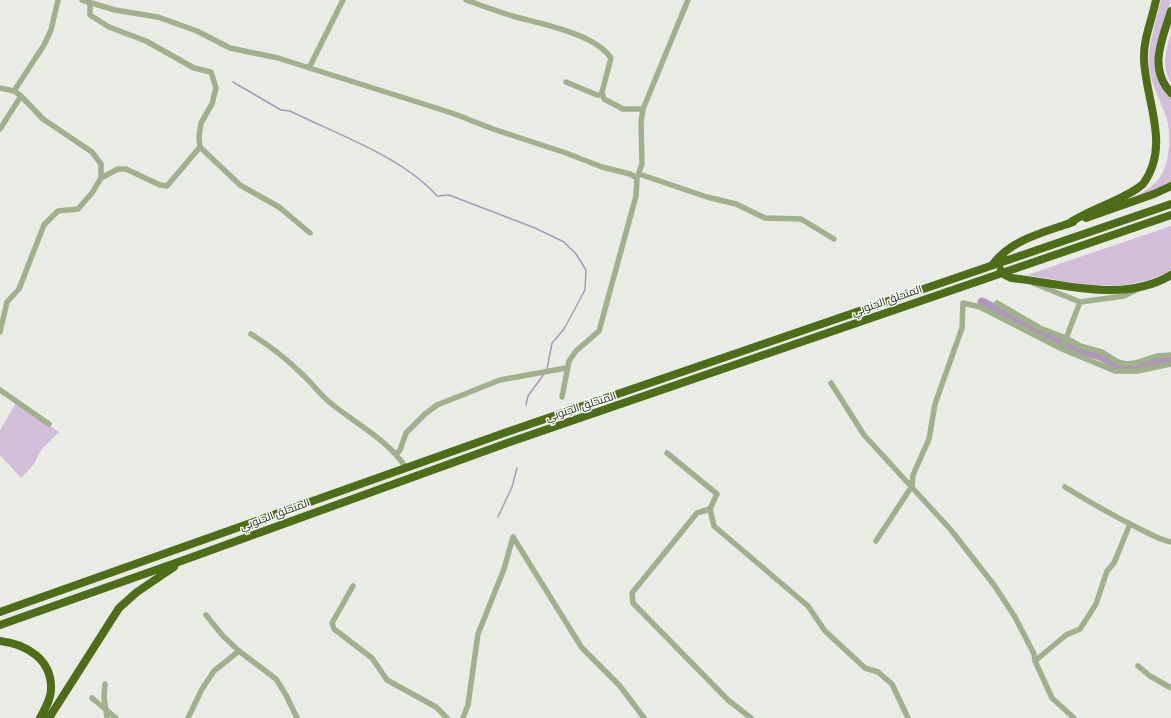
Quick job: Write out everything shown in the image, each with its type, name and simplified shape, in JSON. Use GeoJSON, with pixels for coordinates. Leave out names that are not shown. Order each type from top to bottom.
{"type":"FeatureCollection","features":[{"type":"Feature","properties":{"kind":"highway"},"geometry":{"type":"LineString","coordinates":[[1068,224],[1088,212],[1139,188],[1151,177],[1160,162],[1164,133],[1162,119],[1148,80],[1144,59],[1145,44],[1156,0]]}},
{"type":"Feature","properties":{"kind":"highway"},"geometry":{"type":"LineString","coordinates":[[1171,11],[1159,47],[1157,64],[1161,79],[1171,94]]}},
{"type":"Feature","properties":{"kind":"highway"},"geometry":{"type":"LineString","coordinates":[[1171,186],[1154,194],[1017,243],[1004,252],[996,263],[1002,273],[1011,278],[1100,290],[1142,287],[1171,275]]}},
{"type":"Feature","properties":{"kind":"highway","name":"المتحلق الجنوبي"},"geometry":{"type":"LineString","coordinates":[[0,612],[406,468],[996,263],[1171,204]]}},
{"type":"Feature","properties":{"kind":"highway","name":"المتحلق الجنوبي"},"geometry":{"type":"LineString","coordinates":[[0,625],[471,456],[1171,215]]}},
{"type":"Feature","properties":{"kind":"highway"},"geometry":{"type":"LineString","coordinates":[[49,718],[119,608],[137,592],[184,560]]}},
{"type":"Feature","properties":{"kind":"highway"},"geometry":{"type":"LineString","coordinates":[[0,641],[14,643],[36,654],[50,675],[51,690],[40,718]]}},
{"type":"Feature","properties":{"kind":"street"},"geometry":{"type":"LineString","coordinates":[[14,91],[44,45],[50,30],[58,0]]}},
{"type":"Feature","properties":{"kind":"street"},"geometry":{"type":"LineString","coordinates":[[82,0],[115,10],[158,17],[197,31],[230,48],[278,58],[452,113],[602,167],[736,204],[766,218],[801,219],[834,239]]}},
{"type":"Feature","properties":{"kind":"street"},"geometry":{"type":"LineString","coordinates":[[309,68],[343,0]]}},
{"type":"Feature","properties":{"kind":"street"},"geometry":{"type":"LineString","coordinates":[[466,0],[569,32],[581,37],[606,52],[611,60],[602,95],[606,101],[622,109],[643,109]]}},
{"type":"Feature","properties":{"kind":"street"},"geometry":{"type":"LineString","coordinates":[[562,397],[566,368],[572,356],[599,331],[623,248],[636,196],[638,176],[642,164],[641,122],[643,109],[688,0]]}},
{"type":"Feature","properties":{"kind":"street"},"geometry":{"type":"LineString","coordinates":[[90,3],[90,15],[109,27],[146,41],[194,68],[210,72],[216,88],[212,104],[201,122],[199,137],[200,146],[240,185],[279,208],[310,233]]}},
{"type":"Feature","properties":{"kind":"street"},"geometry":{"type":"LineString","coordinates":[[566,82],[597,95],[602,95]]}},
{"type":"Feature","properties":{"kind":"street"},"geometry":{"type":"LineString","coordinates":[[0,88],[14,91],[21,96],[43,118],[92,152],[101,164],[101,178],[92,193],[78,209],[58,211],[44,225],[19,289],[7,302],[0,332]]}},
{"type":"Feature","properties":{"kind":"street"},"geometry":{"type":"LineString","coordinates":[[0,129],[21,96]]}},
{"type":"Feature","properties":{"kind":"street"},"geometry":{"type":"LineString","coordinates":[[101,178],[118,169],[126,169],[160,185],[167,186],[200,146]]}},
{"type":"Feature","properties":{"kind":"street"},"geometry":{"type":"LineString","coordinates":[[1030,280],[1043,288],[1080,302],[1124,296],[1142,287]]}},
{"type":"Feature","properties":{"kind":"street"},"geometry":{"type":"LineString","coordinates":[[1062,349],[1080,302]]}},
{"type":"Feature","properties":{"kind":"street"},"geometry":{"type":"LineString","coordinates":[[876,541],[912,486],[913,474],[929,439],[935,404],[962,328],[963,303],[980,307],[1062,349],[1115,371],[1138,371],[1171,364]]}},
{"type":"Feature","properties":{"kind":"street"},"geometry":{"type":"LineString","coordinates":[[997,303],[1040,328],[1066,338],[1080,346],[1102,352],[1118,362],[1126,364],[1171,355]]}},
{"type":"Feature","properties":{"kind":"street"},"geometry":{"type":"LineString","coordinates":[[251,334],[273,348],[302,374],[328,401],[359,423],[396,454],[406,468]]}},
{"type":"Feature","properties":{"kind":"street"},"geometry":{"type":"LineString","coordinates":[[396,454],[400,450],[406,433],[425,414],[437,405],[500,380],[566,368]]}},
{"type":"Feature","properties":{"kind":"street"},"geometry":{"type":"LineString","coordinates":[[831,383],[864,435],[952,530],[994,585],[1015,617],[1034,654],[1035,661],[1052,698],[1074,718]]}},
{"type":"Feature","properties":{"kind":"street"},"geometry":{"type":"LineString","coordinates":[[0,390],[49,424]]}},
{"type":"Feature","properties":{"kind":"street"},"geometry":{"type":"LineString","coordinates":[[667,453],[717,494],[710,509],[714,526],[808,606],[825,631],[865,668],[878,672],[892,684],[908,718]]}},
{"type":"Feature","properties":{"kind":"street"},"geometry":{"type":"LineString","coordinates":[[1064,487],[1088,502],[1130,524],[1164,541],[1171,542]]}},
{"type":"Feature","properties":{"kind":"street"},"geometry":{"type":"LineString","coordinates":[[710,509],[698,513],[692,519],[632,594],[633,603],[728,700],[751,718]]}},
{"type":"Feature","properties":{"kind":"street"},"geometry":{"type":"LineString","coordinates":[[1035,661],[1066,635],[1080,629],[1096,604],[1107,571],[1114,563],[1130,524]]}},
{"type":"Feature","properties":{"kind":"street"},"geometry":{"type":"LineString","coordinates":[[463,718],[468,705],[478,634],[504,569],[512,537],[582,648],[620,686],[644,718]]}},
{"type":"Feature","properties":{"kind":"street"},"geometry":{"type":"LineString","coordinates":[[353,586],[332,623],[334,629],[372,658],[387,680],[436,707],[447,718]]}},
{"type":"Feature","properties":{"kind":"street"},"geometry":{"type":"LineString","coordinates":[[206,615],[223,636],[239,651],[276,679],[286,695],[297,718]]}},
{"type":"Feature","properties":{"kind":"street"},"geometry":{"type":"LineString","coordinates":[[188,718],[202,689],[214,671],[239,651]]}},
{"type":"Feature","properties":{"kind":"street"},"geometry":{"type":"LineString","coordinates":[[1138,666],[1150,676],[1171,688]]}},
{"type":"Feature","properties":{"kind":"street"},"geometry":{"type":"LineString","coordinates":[[105,684],[104,698],[107,715]]}},
{"type":"Feature","properties":{"kind":"street"},"geometry":{"type":"LineString","coordinates":[[92,698],[107,715],[116,718]]}},
{"type":"Feature","properties":{"kind":"shaded area"},"geometry":{"type":"Polygon","coordinates":[[[1161,0],[1171,0],[1157,48],[1166,93],[1171,98],[1171,184],[1122,204],[1154,184],[1162,174],[1167,161],[1169,145],[1168,124],[1151,79],[1149,63],[1150,45],[1161,0]]]}},
{"type":"Feature","properties":{"kind":"shaded area"},"geometry":{"type":"Polygon","coordinates":[[[1171,32],[1171,83],[1166,70],[1165,58],[1171,32]]]}},
{"type":"Feature","properties":{"kind":"shaded area"},"geometry":{"type":"Polygon","coordinates":[[[1171,226],[1171,270],[1154,278],[1136,283],[1100,285],[1082,284],[1027,275],[1171,226]]]}},
{"type":"Feature","properties":{"kind":"shaded area"},"geometry":{"type":"Polygon","coordinates":[[[16,403],[59,432],[41,450],[34,464],[21,478],[0,455],[0,430],[16,403]]]}},
{"type":"Feature","properties":{"kind":"waterway"},"geometry":{"type":"LineString","coordinates":[[233,82],[281,110],[290,111],[388,158],[423,182],[437,196],[449,195],[535,228],[564,242],[576,254],[586,270],[585,290],[564,329],[552,343],[547,369]]}},
{"type":"Feature","properties":{"kind":"waterway"},"geometry":{"type":"LineString","coordinates":[[982,302],[1023,323],[1035,332],[1081,351],[1098,355],[1123,368],[1139,366],[1154,361],[1171,358]]}},
{"type":"Feature","properties":{"kind":"waterway"},"geometry":{"type":"LineString","coordinates":[[526,405],[528,396],[544,374]]}},
{"type":"Feature","properties":{"kind":"waterway"},"geometry":{"type":"LineString","coordinates":[[498,517],[512,487],[517,468]]}}]}
